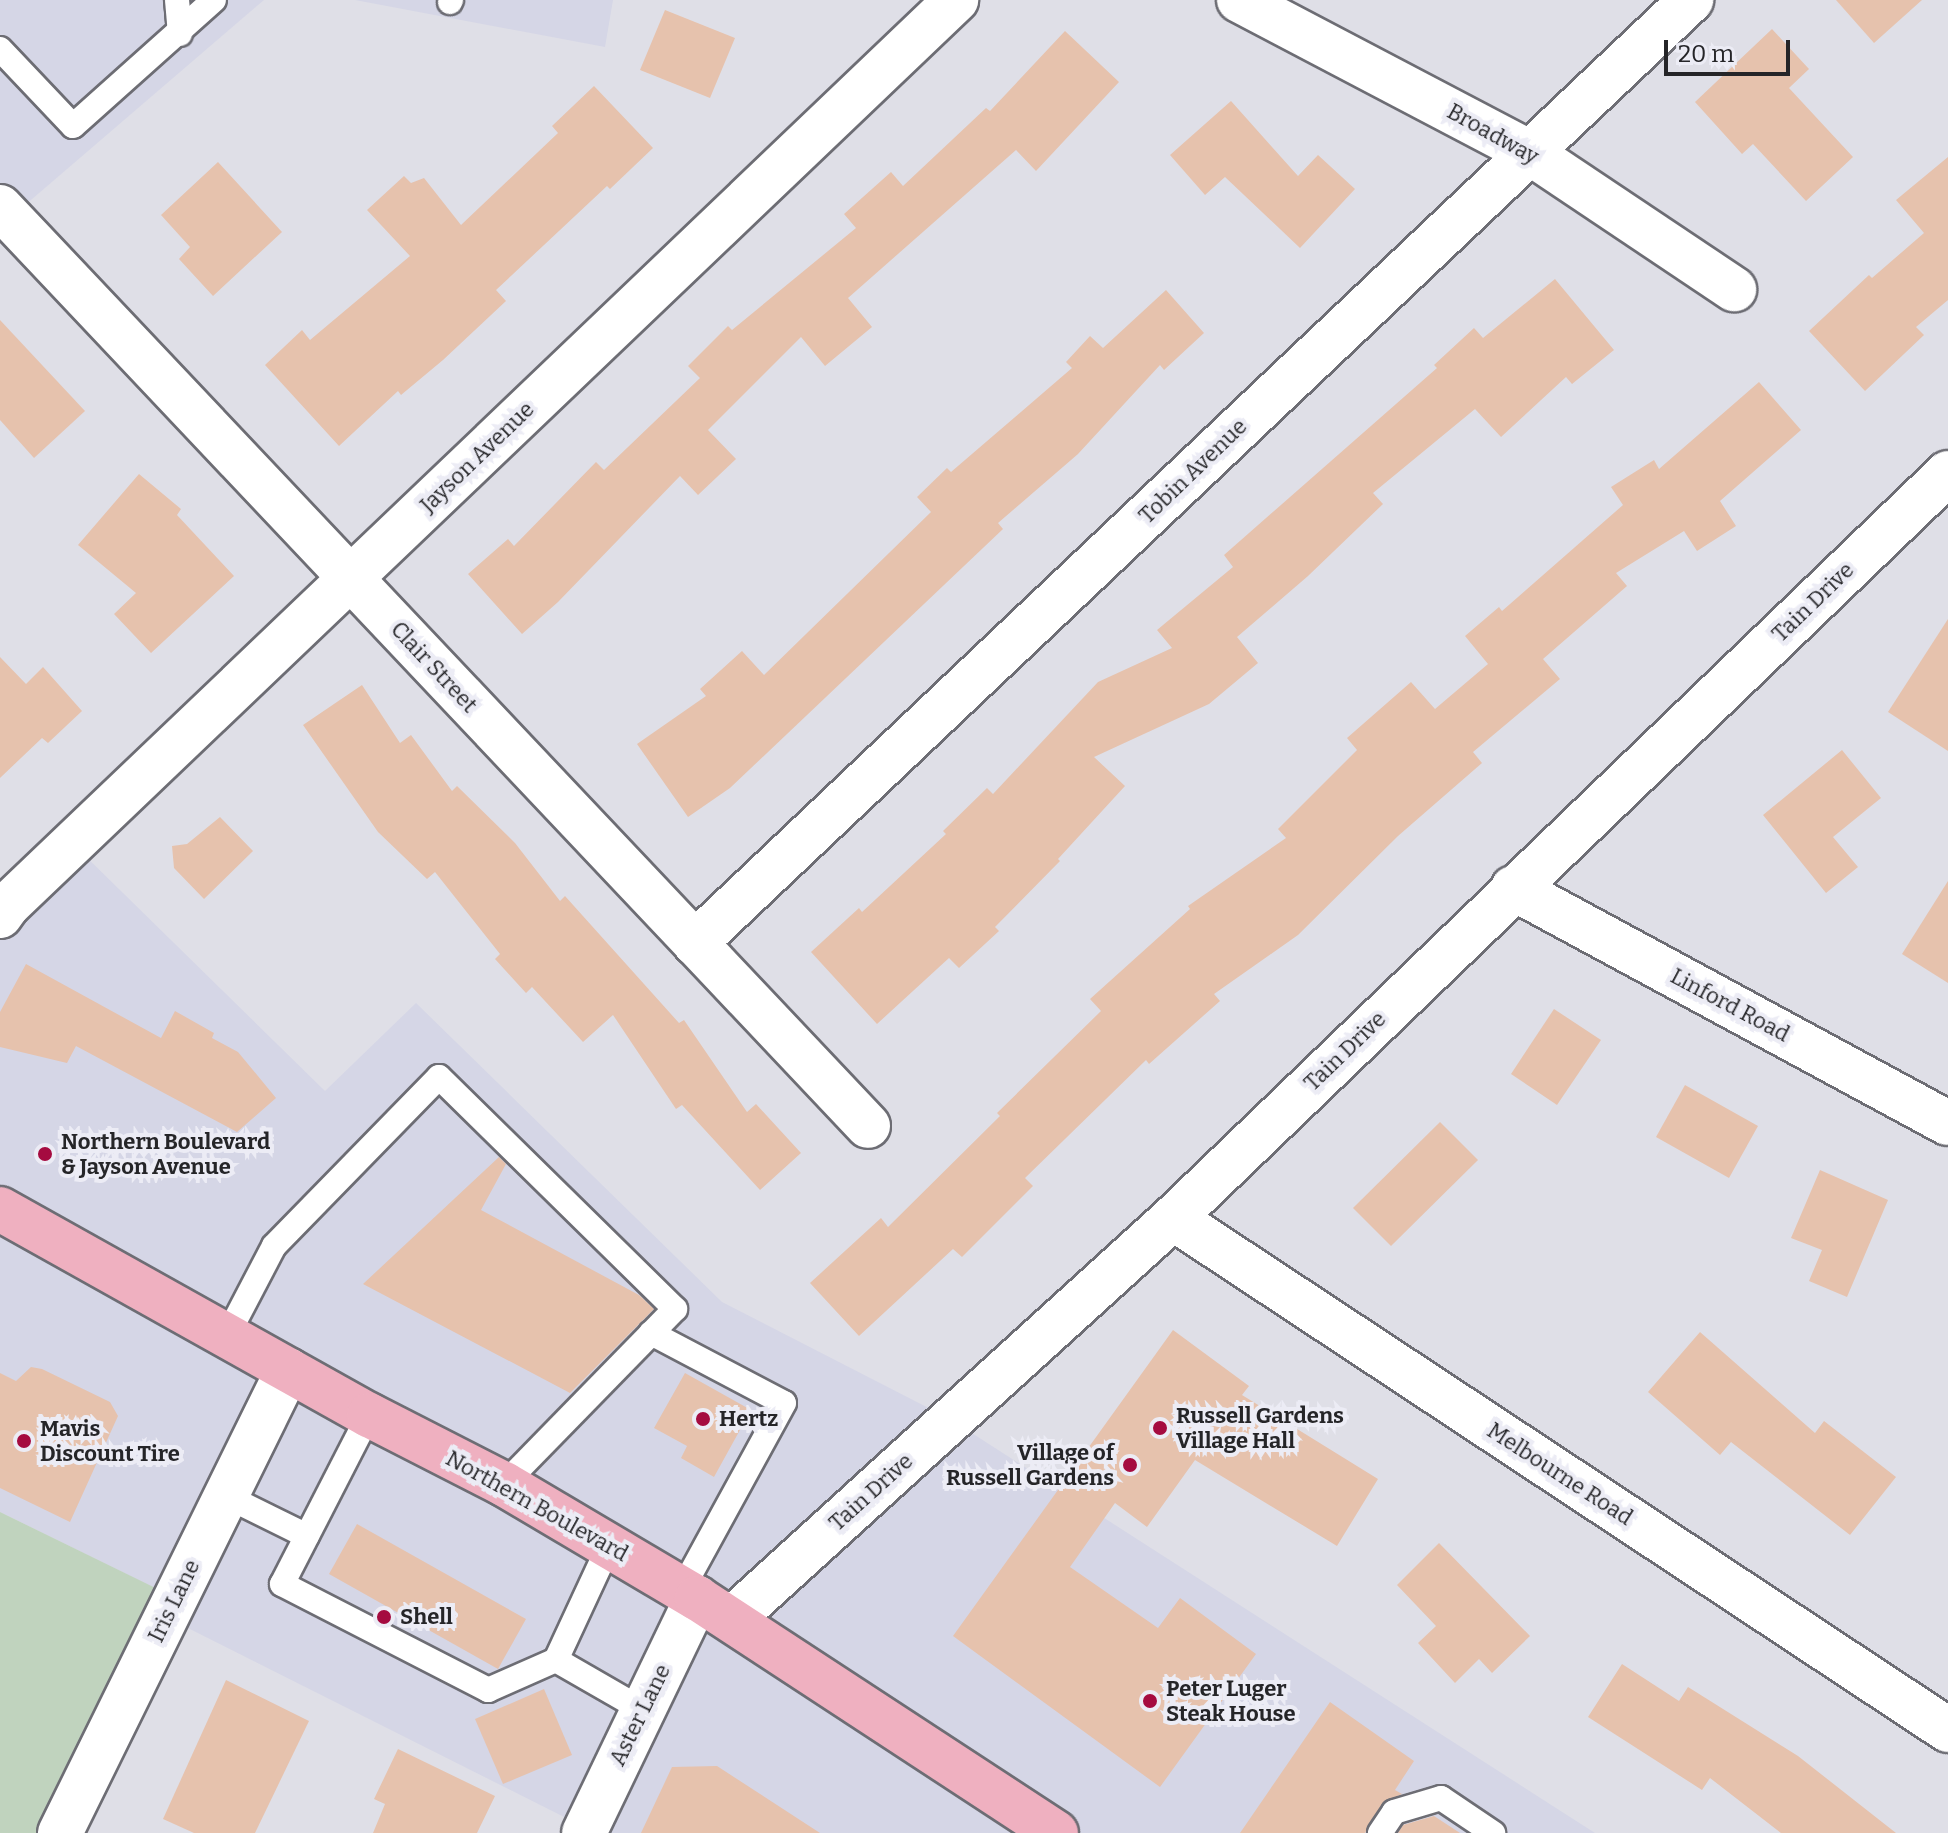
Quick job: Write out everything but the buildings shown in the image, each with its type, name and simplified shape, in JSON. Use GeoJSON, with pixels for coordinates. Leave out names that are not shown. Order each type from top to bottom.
{"type":"FeatureCollection","features":[{"type":"Feature","properties":{"kind":"main road","name":"Northern Boulevard"},"geometry":{"type":"LineString","coordinates":[[0,1209],[369,1415],[504,1484],[704,1602],[1056,1833]]}},
{"type":"Feature","properties":{"kind":"street","name":"Jayson Avenue"},"geometry":{"type":"LineString","coordinates":[[3,906],[956,0]]}},
{"type":"Feature","properties":{"kind":"street","name":"Broadway"},"geometry":{"type":"LineString","coordinates":[[1239,0],[1529,152],[1734,289]]}},
{"type":"Feature","properties":{"kind":"street","name":"Tobin Avenue"},"geometry":{"type":"LineString","coordinates":[[695,943],[1691,0]]}},
{"type":"Feature","properties":{"kind":"street","name":"Clair Street"},"geometry":{"type":"LineString","coordinates":[[0,207],[868,1126]]}},
{"type":"Feature","properties":{"kind":"street","name":"Tain Drive"},"geometry":{"type":"LineString","coordinates":[[704,1602],[1173,1218],[1513,888],[1940,489]]}},
{"type":"Feature","properties":{"kind":"street","name":"Linford Road"},"geometry":{"type":"LineString","coordinates":[[1513,888],[1948,1123]]}},
{"type":"Feature","properties":{"kind":"street","name":"Melbourne Road"},"geometry":{"type":"LineString","coordinates":[[1173,1218],[1948,1730]]}},
{"type":"Feature","properties":{"kind":"street","name":"Iris Lane"},"geometry":{"type":"LineString","coordinates":[[60,1833],[288,1370]]}},
{"type":"Feature","properties":{"kind":"street","name":"Aster Lane"},"geometry":{"type":"LineString","coordinates":[[584,1833],[643,1710],[704,1602]]}},
{"type":"Feature","properties":{"kind":"lane"},"geometry":{"type":"LineString","coordinates":[[177,0],[180,34]]}},
{"type":"Feature","properties":{"kind":"lane"},"geometry":{"type":"LineString","coordinates":[[0,49],[73,126],[180,34],[214,0]]}},
{"type":"Feature","properties":{"kind":"lane"},"geometry":{"type":"LineString","coordinates":[[228,1334],[274,1246],[439,1077],[675,1309],[504,1484]]}},
{"type":"Feature","properties":{"kind":"lane"},"geometry":{"type":"LineString","coordinates":[[651,1333],[784,1403],[704,1602]]}},
{"type":"Feature","properties":{"kind":"lane"},"geometry":{"type":"LineString","coordinates":[[369,1415],[282,1584],[488,1690],[556,1660],[609,1546]]}},
{"type":"Feature","properties":{"kind":"lane"},"geometry":{"type":"LineString","coordinates":[[226,1496],[307,1536]]}},
{"type":"Feature","properties":{"kind":"lane"},"geometry":{"type":"LineString","coordinates":[[556,1660],[643,1710]]}},
{"type":"Feature","properties":{"kind":"lane"},"geometry":{"type":"LineString","coordinates":[[1380,1833],[1394,1812],[1441,1798],[1493,1833]]}},
{"type":"Feature","properties":{"kind":"shaded area"},"geometry":{"type":"Polygon","coordinates":[[[0,0],[264,0],[10,218],[0,207],[0,0]]]}},
{"type":"Feature","properties":{"kind":"shaded area"},"geometry":{"type":"Polygon","coordinates":[[[355,0],[613,0],[605,47],[355,0]]]}},
{"type":"Feature","properties":{"kind":"shaded area"},"geometry":{"type":"Polygon","coordinates":[[[72,843],[325,1091],[416,1003],[722,1302],[950,1419],[1595,1833],[584,1833],[586,1828],[166,1617],[175,1598],[0,1512],[0,897],[72,843]]]}},
{"type":"Feature","properties":{"kind":"green space"},"geometry":{"type":"Polygon","coordinates":[[[0,1512],[176,1598],[60,1833],[0,1833],[0,1512]]]}},
{"type":"Feature","properties":{"kind":"place","name":"Northern Boulevard & Jayson Avenue"},"geometry":{"type":"Point","coordinates":[45,1154]}},
{"type":"Feature","properties":{"kind":"place","name":"Hertz"},"geometry":{"type":"Point","coordinates":[703,1419]}},
{"type":"Feature","properties":{"kind":"place","name":"Russell Gardens Village Hall"},"geometry":{"type":"Point","coordinates":[1160,1428]}},
{"type":"Feature","properties":{"kind":"place","name":"Mavis Discount Tire"},"geometry":{"type":"Point","coordinates":[24,1441]}},
{"type":"Feature","properties":{"kind":"place","name":"Village of Russell Gardens"},"geometry":{"type":"Point","coordinates":[1130,1465]}},
{"type":"Feature","properties":{"kind":"place","name":"Shell"},"geometry":{"type":"Point","coordinates":[384,1617]}},
{"type":"Feature","properties":{"kind":"place","name":"Peter Luger Steak House"},"geometry":{"type":"Point","coordinates":[1150,1701]}}]}
